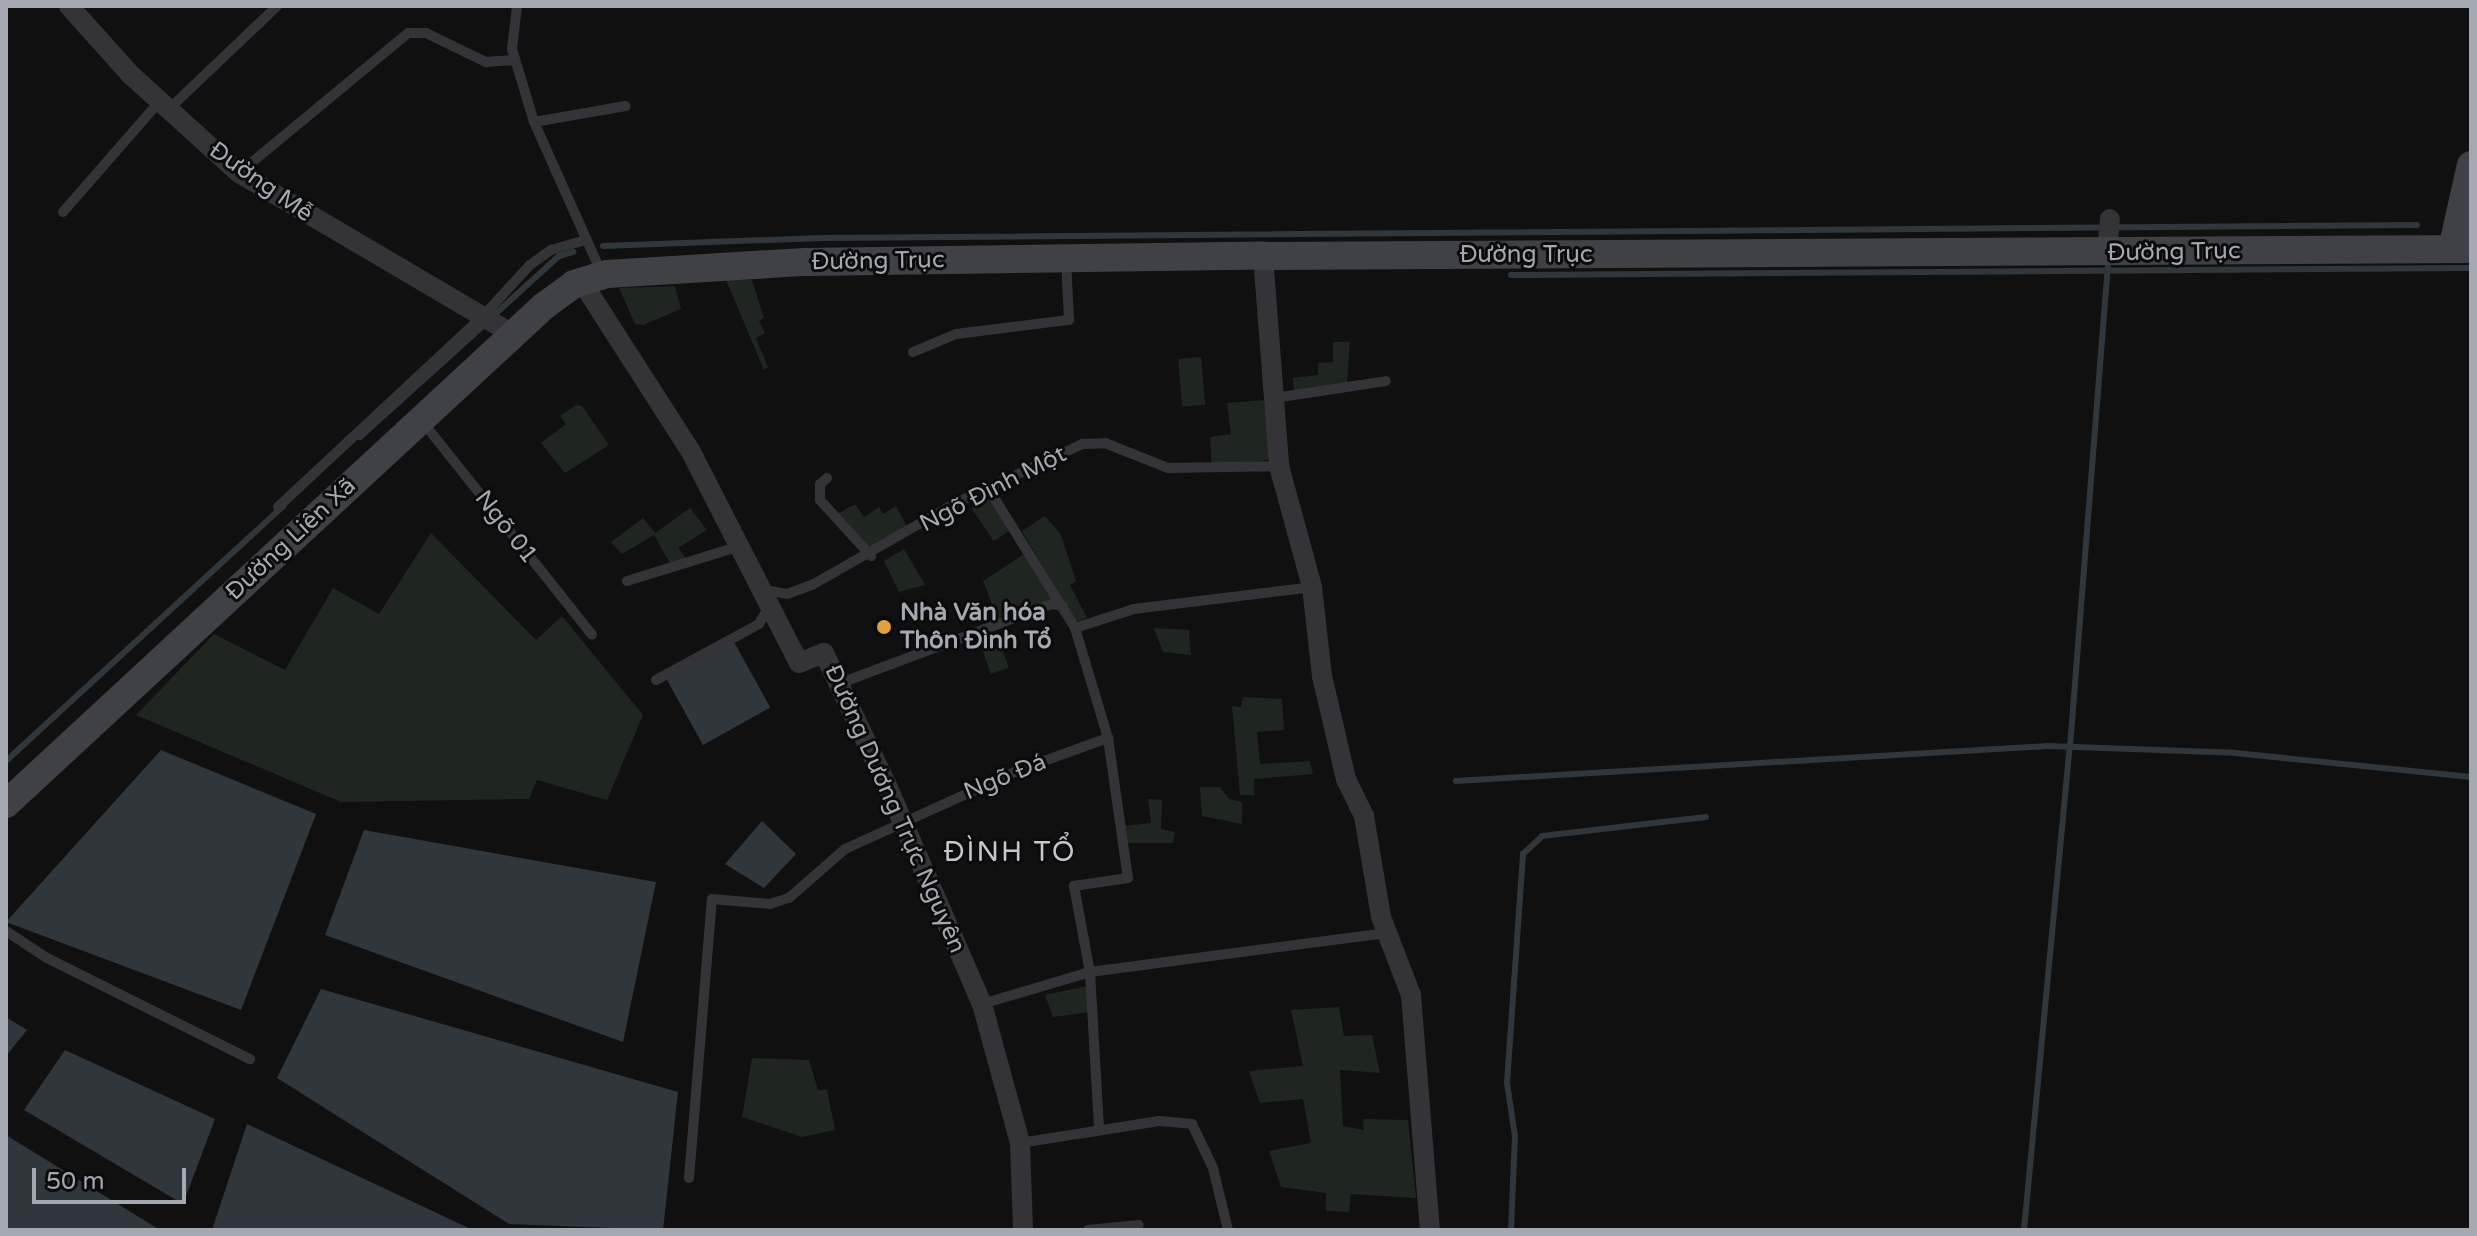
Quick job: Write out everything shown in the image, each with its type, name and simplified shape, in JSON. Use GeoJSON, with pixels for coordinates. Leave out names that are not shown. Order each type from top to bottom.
{"type":"FeatureCollection","features":[{"type":"Feature","properties":{"kind":"street","name":"Đường Mễ"},"geometry":{"type":"LineString","coordinates":[[69,6],[164,105],[239,173],[378,258],[498,324]]}},
{"type":"Feature","properties":{"kind":"street"},"geometry":{"type":"LineString","coordinates":[[2461,249],[2471,165]]}},
{"type":"Feature","properties":{"kind":"street","name":"Đường Trục"},"geometry":{"type":"LineString","coordinates":[[592,279],[806,262],[1263,256],[2109,235],[2461,249]]}},
{"type":"Feature","properties":{"kind":"street"},"geometry":{"type":"LineString","coordinates":[[1263,256],[1279,466],[1312,587],[1322,676],[1346,779],[1364,816],[1370,871],[1411,995],[1430,1230]]}},
{"type":"Feature","properties":{"kind":"street","name":"Đường Liên Xã"},"geometry":{"type":"LineString","coordinates":[[6,804],[421,420],[498,324],[544,306],[592,279]]}},
{"type":"Feature","properties":{"kind":"street","name":"Đường Dương Trực Nguyên"},"geometry":{"type":"LineString","coordinates":[[592,279],[742,546],[799,663],[824,653],[903,820],[982,1004],[1020,1143],[1023,1230]]}},
{"type":"Feature","properties":{"kind":"lane"},"geometry":{"type":"LineString","coordinates":[[63,212],[164,105],[277,6]]}},
{"type":"Feature","properties":{"kind":"lane"},"geometry":{"type":"LineString","coordinates":[[517,6],[512,28],[515,60],[534,122],[587,240],[592,279]]}},
{"type":"Feature","properties":{"kind":"lane"},"geometry":{"type":"LineString","coordinates":[[239,173],[408,33],[426,33],[486,62],[515,60]]}},
{"type":"Feature","properties":{"kind":"lane"},"geometry":{"type":"LineString","coordinates":[[534,122],[626,106]]}},
{"type":"Feature","properties":{"kind":"lane"},"geometry":{"type":"LineString","coordinates":[[278,507],[498,324],[530,265],[551,250],[587,240]]}},
{"type":"Feature","properties":{"kind":"lane"},"geometry":{"type":"LineString","coordinates":[[913,352],[956,334],[1069,320],[1066,259]]}},
{"type":"Feature","properties":{"kind":"lane"},"geometry":{"type":"LineString","coordinates":[[1274,398],[1386,381]]}},
{"type":"Feature","properties":{"kind":"lane","name":"Ngõ 01"},"geometry":{"type":"LineString","coordinates":[[421,420],[592,635]]}},
{"type":"Feature","properties":{"kind":"lane","name":"Ngõ Đình Một"},"geometry":{"type":"LineString","coordinates":[[768,595],[795,593],[871,556],[988,488],[1093,441],[1168,468],[1279,466]]}},
{"type":"Feature","properties":{"kind":"lane"},"geometry":{"type":"LineString","coordinates":[[827,478],[820,484],[820,500],[871,556]]}},
{"type":"Feature","properties":{"kind":"lane"},"geometry":{"type":"LineString","coordinates":[[988,488],[1065,607],[1075,628],[1108,738],[1128,878],[1074,886],[1090,972],[1099,1130]]}},
{"type":"Feature","properties":{"kind":"lane"},"geometry":{"type":"LineString","coordinates":[[627,581],[742,546]]}},
{"type":"Feature","properties":{"kind":"lane"},"geometry":{"type":"LineString","coordinates":[[1075,628],[1134,609],[1312,587]]}},
{"type":"Feature","properties":{"kind":"lane"},"geometry":{"type":"LineString","coordinates":[[656,680],[759,624],[768,595]]}},
{"type":"Feature","properties":{"kind":"lane"},"geometry":{"type":"LineString","coordinates":[[838,684],[1052,604],[1065,607]]}},
{"type":"Feature","properties":{"kind":"lane","name":"Ngõ Đá"},"geometry":{"type":"LineString","coordinates":[[689,1178],[712,899],[770,904],[789,898],[845,849],[903,820],[1108,738]]}},
{"type":"Feature","properties":{"kind":"lane"},"geometry":{"type":"LineString","coordinates":[[6,931],[47,958],[250,1059]]}},
{"type":"Feature","properties":{"kind":"lane"},"geometry":{"type":"LineString","coordinates":[[982,1004],[1090,972],[1390,932]]}},
{"type":"Feature","properties":{"kind":"lane"},"geometry":{"type":"LineString","coordinates":[[1020,1143],[1159,1121],[1196,1126],[1213,1168],[1228,1230]]}},
{"type":"Feature","properties":{"kind":"lane"},"geometry":{"type":"LineString","coordinates":[[1088,1230],[1139,1225]]}},
{"type":"Feature","properties":{"kind":"shaded area"},"geometry":{"type":"Polygon","coordinates":[[[726,280],[752,280],[764,318],[759,321],[765,333],[756,338],[768,367],[764,370],[726,280]]]}},
{"type":"Feature","properties":{"kind":"shaded area"},"geometry":{"type":"Polygon","coordinates":[[[675,286],[681,309],[643,325],[635,324],[619,288],[675,286]]]}},
{"type":"Feature","properties":{"kind":"shaded area"},"geometry":{"type":"Polygon","coordinates":[[[1333,342],[1350,342],[1347,383],[1294,392],[1293,378],[1318,375],[1318,363],[1333,362],[1333,342]]]}},
{"type":"Feature","properties":{"kind":"shaded area"},"geometry":{"type":"Polygon","coordinates":[[[1201,357],[1205,405],[1182,407],[1178,359],[1201,357]]]}},
{"type":"Feature","properties":{"kind":"shaded area"},"geometry":{"type":"Polygon","coordinates":[[[1264,400],[1271,459],[1212,471],[1210,437],[1231,434],[1227,403],[1264,400]]]}},
{"type":"Feature","properties":{"kind":"shaded area"},"geometry":{"type":"Polygon","coordinates":[[[576,405],[582,406],[609,445],[565,473],[541,443],[566,424],[560,416],[576,405]]]}},
{"type":"Feature","properties":{"kind":"shaded area"},"geometry":{"type":"Polygon","coordinates":[[[988,497],[1010,530],[994,541],[971,508],[988,497]]]}},
{"type":"Feature","properties":{"kind":"shaded area"},"geometry":{"type":"Polygon","coordinates":[[[855,504],[864,517],[879,507],[883,514],[896,506],[909,530],[870,549],[837,514],[855,504]]]}},
{"type":"Feature","properties":{"kind":"shaded area"},"geometry":{"type":"Polygon","coordinates":[[[690,508],[707,530],[678,548],[689,562],[672,567],[654,535],[622,554],[611,542],[643,518],[655,533],[690,508]]]}},
{"type":"Feature","properties":{"kind":"shaded area"},"geometry":{"type":"Polygon","coordinates":[[[1045,516],[1061,535],[1076,581],[1070,585],[1087,618],[1076,622],[1022,531],[1045,516]]]}},
{"type":"Feature","properties":{"kind":"shaded area"},"geometry":{"type":"Polygon","coordinates":[[[431,533],[536,640],[562,616],[643,715],[607,800],[537,780],[529,799],[341,802],[136,715],[214,634],[285,670],[333,588],[379,614],[431,533]]]}},
{"type":"Feature","properties":{"kind":"shaded area"},"geometry":{"type":"Polygon","coordinates":[[[904,549],[925,585],[899,592],[884,561],[904,549]]]}},
{"type":"Feature","properties":{"kind":"shaded area"},"geometry":{"type":"Polygon","coordinates":[[[1024,554],[1057,599],[998,620],[983,581],[1024,554]]]}},
{"type":"Feature","properties":{"kind":"shaded area"},"geometry":{"type":"Polygon","coordinates":[[[1154,628],[1189,630],[1191,655],[1163,652],[1154,628]]]}},
{"type":"Feature","properties":{"kind":"shaded area"},"geometry":{"type":"Polygon","coordinates":[[[996,631],[1009,668],[991,674],[978,637],[996,631]]]}},
{"type":"Feature","properties":{"kind":"shaded area"},"geometry":{"type":"Polygon","coordinates":[[[734,642],[770,708],[703,745],[667,679],[734,642]]]}},
{"type":"Feature","properties":{"kind":"shaded area"},"geometry":{"type":"Polygon","coordinates":[[[1243,697],[1282,699],[1284,730],[1257,732],[1260,764],[1310,761],[1313,774],[1254,779],[1254,795],[1240,795],[1232,706],[1241,707],[1243,697]]]}},
{"type":"Feature","properties":{"kind":"shaded area"},"geometry":{"type":"Polygon","coordinates":[[[161,750],[316,814],[241,1010],[6,922],[161,750]]]}},
{"type":"Feature","properties":{"kind":"shaded area"},"geometry":{"type":"Polygon","coordinates":[[[1200,787],[1220,787],[1229,799],[1242,802],[1242,824],[1202,816],[1200,787]]]}},
{"type":"Feature","properties":{"kind":"shaded area"},"geometry":{"type":"Polygon","coordinates":[[[1148,799],[1162,800],[1161,829],[1175,832],[1173,843],[1126,843],[1125,826],[1151,823],[1148,799]]]}},
{"type":"Feature","properties":{"kind":"shaded area"},"geometry":{"type":"Polygon","coordinates":[[[762,821],[796,854],[764,888],[725,864],[762,821]]]}},
{"type":"Feature","properties":{"kind":"shaded area"},"geometry":{"type":"Polygon","coordinates":[[[364,830],[656,882],[623,1042],[325,935],[364,830]]]}},
{"type":"Feature","properties":{"kind":"shaded area"},"geometry":{"type":"Polygon","coordinates":[[[1087,986],[1090,1012],[1053,1017],[1045,995],[1087,986]]]}},
{"type":"Feature","properties":{"kind":"shaded area"},"geometry":{"type":"Polygon","coordinates":[[[321,989],[678,1092],[663,1230],[509,1224],[277,1078],[321,989]]]}},
{"type":"Feature","properties":{"kind":"shaded area"},"geometry":{"type":"Polygon","coordinates":[[[1339,1007],[1344,1036],[1372,1035],[1380,1073],[1340,1070],[1343,1126],[1364,1130],[1363,1119],[1408,1120],[1416,1198],[1351,1194],[1349,1212],[1326,1211],[1326,1193],[1281,1187],[1269,1151],[1311,1143],[1303,1099],[1260,1103],[1249,1071],[1303,1066],[1291,1010],[1339,1007]]]}},
{"type":"Feature","properties":{"kind":"shaded area"},"geometry":{"type":"Polygon","coordinates":[[[6,1017],[27,1030],[6,1056],[6,1017]]]}},
{"type":"Feature","properties":{"kind":"shaded area"},"geometry":{"type":"Polygon","coordinates":[[[65,1050],[215,1119],[183,1204],[24,1110],[65,1050]]]}},
{"type":"Feature","properties":{"kind":"shaded area"},"geometry":{"type":"Polygon","coordinates":[[[752,1058],[809,1060],[818,1090],[827,1090],[835,1130],[802,1137],[742,1117],[752,1058]]]}},
{"type":"Feature","properties":{"kind":"shaded area"},"geometry":{"type":"Polygon","coordinates":[[[247,1124],[473,1230],[212,1230],[247,1124]]]}},
{"type":"Feature","properties":{"kind":"shaded area"},"geometry":{"type":"Polygon","coordinates":[[[6,1135],[160,1230],[6,1230],[6,1135]]]}},
{"type":"Feature","properties":{"kind":"waterway"},"geometry":{"type":"LineString","coordinates":[[603,246],[822,238],[2417,225]]}},
{"type":"Feature","properties":{"kind":"waterway"},"geometry":{"type":"LineString","coordinates":[[493,316],[559,256],[573,252]]}},
{"type":"Feature","properties":{"kind":"waterway"},"geometry":{"type":"LineString","coordinates":[[2024,1230],[2070,747],[2108,267]]}},
{"type":"Feature","properties":{"kind":"waterway"},"geometry":{"type":"LineString","coordinates":[[1511,275],[2471,268]]}},
{"type":"Feature","properties":{"kind":"waterway"},"geometry":{"type":"LineString","coordinates":[[360,437],[485,324]]}},
{"type":"Feature","properties":{"kind":"waterway"},"geometry":{"type":"LineString","coordinates":[[6,761],[283,506]]}},
{"type":"Feature","properties":{"kind":"waterway"},"geometry":{"type":"LineString","coordinates":[[1456,781],[2048,746],[2235,753],[2471,777]]}},
{"type":"Feature","properties":{"kind":"waterway"},"geometry":{"type":"LineString","coordinates":[[1511,1230],[1515,1136],[1507,1083],[1523,854],[1542,836],[1706,817]]}},
{"type":"Feature","properties":{"kind":"place","name":"Nhà Văn hóa Thôn Đình Tổ"},"geometry":{"type":"Point","coordinates":[884,627]}},
{"type":"Feature","properties":{"kind":"district","name":"ĐÌNH TỔ"},"geometry":{"type":"Point","coordinates":[1010,852]}}]}
